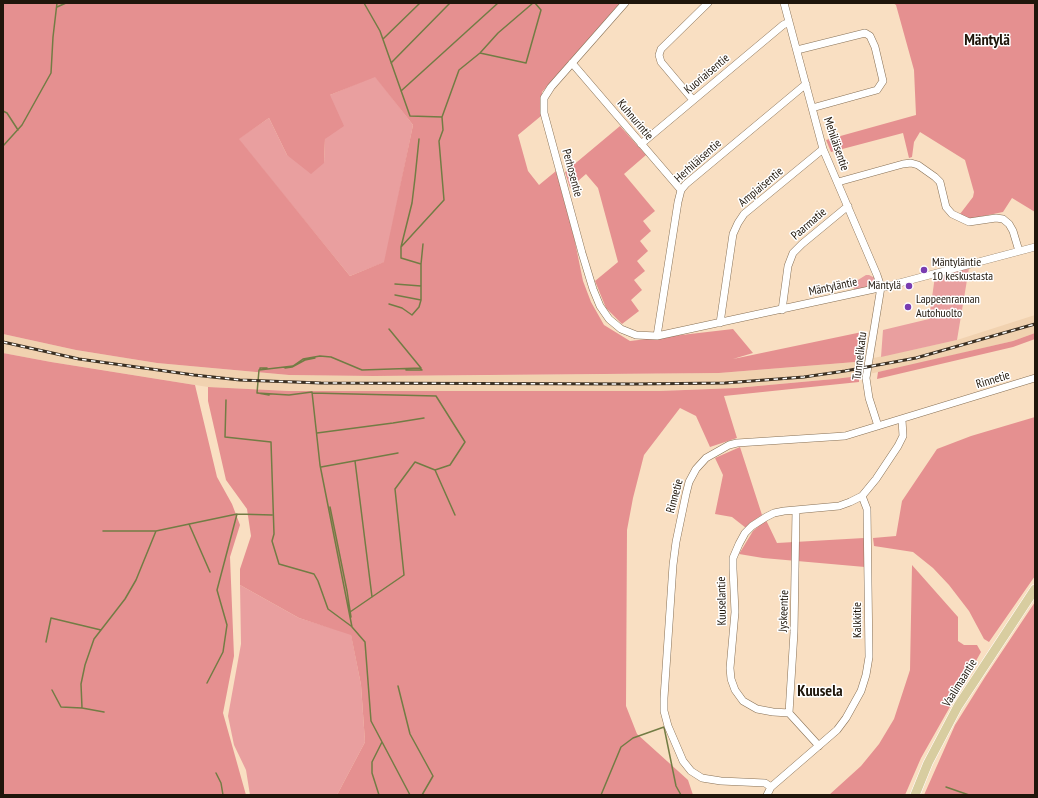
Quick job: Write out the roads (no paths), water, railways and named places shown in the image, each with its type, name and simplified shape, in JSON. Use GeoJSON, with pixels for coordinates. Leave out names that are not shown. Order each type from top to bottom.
{"type":"FeatureCollection","features":[{"type":"Feature","properties":{"kind":"main road","name":"Vaalimaantie"},"geometry":{"type":"LineString","coordinates":[[915,795],[928,763],[958,706],[1035,588]]}},
{"type":"Feature","properties":{"kind":"street","name":"Perhosentie"},"geometry":{"type":"LineString","coordinates":[[625,3],[548,92],[544,98],[544,113],[591,282],[600,306],[608,319],[621,329],[636,335],[658,336]]}},
{"type":"Feature","properties":{"kind":"street"},"geometry":{"type":"LineString","coordinates":[[694,100],[660,62],[659,55],[661,49],[708,3]]}},
{"type":"Feature","properties":{"kind":"street","name":"Mehiläisentie"},"geometry":{"type":"LineString","coordinates":[[784,3],[823,149],[881,288]]}},
{"type":"Feature","properties":{"kind":"street","name":"Kuoriaisentie"},"geometry":{"type":"LineString","coordinates":[[641,144],[783,25],[789,22]]}},
{"type":"Feature","properties":{"kind":"street"},"geometry":{"type":"LineString","coordinates":[[797,50],[865,33],[870,36],[875,47],[883,81],[877,90],[812,108]]}},
{"type":"Feature","properties":{"kind":"street","name":"Kuhnurintie"},"geometry":{"type":"LineString","coordinates":[[572,63],[681,190]]}},
{"type":"Feature","properties":{"kind":"street","name":"Herhiläisentie"},"geometry":{"type":"LineString","coordinates":[[658,336],[681,190],[686,184],[806,84]]}},
{"type":"Feature","properties":{"kind":"street","name":"Ampiaisentie"},"geometry":{"type":"LineString","coordinates":[[720,323],[733,234],[738,223],[744,214],[823,149]]}},
{"type":"Feature","properties":{"kind":"street"},"geometry":{"type":"LineString","coordinates":[[838,182],[903,164],[911,163],[918,165],[940,182],[946,207],[952,214],[969,222],[996,218],[1003,219],[1009,224],[1013,231],[1019,251]]}},
{"type":"Feature","properties":{"kind":"street","name":"Paarmatie"},"geometry":{"type":"LineString","coordinates":[[782,310],[788,266],[793,253],[848,206]]}},
{"type":"Feature","properties":{"kind":"street","name":"Mäntyläntie"},"geometry":{"type":"LineString","coordinates":[[658,336],[881,288],[1035,247]]}},
{"type":"Feature","properties":{"kind":"street","name":"Tunnelikatu"},"geometry":{"type":"LineString","coordinates":[[878,426],[869,398],[866,378],[881,288]]}},
{"type":"Feature","properties":{"kind":"street","name":"Rinnetie"},"geometry":{"type":"LineString","coordinates":[[771,787],[765,783],[721,781],[702,778],[691,771],[683,761],[668,726],[664,711],[673,565],[676,542],[689,482],[696,468],[706,458],[729,445],[737,443],[845,436],[902,420],[1035,378]]}},
{"type":"Feature","properties":{"kind":"street"},"geometry":{"type":"LineString","coordinates":[[862,496],[876,479],[898,446],[903,436],[902,420]]}},
{"type":"Feature","properties":{"kind":"street","name":"Kuuselantie"},"geometry":{"type":"LineString","coordinates":[[789,713],[756,709],[743,701],[735,690],[731,679],[730,668],[735,612],[733,569],[734,558],[739,544],[752,526],[774,513],[839,506],[862,496]]}},
{"type":"Feature","properties":{"kind":"street","name":"Kalkkitie"},"geometry":{"type":"LineString","coordinates":[[767,795],[771,787],[837,730],[846,718],[861,691],[866,675],[869,657],[869,550],[867,509],[862,496]]}},
{"type":"Feature","properties":{"kind":"street","name":"Jyskeentie"},"geometry":{"type":"LineString","coordinates":[[789,713],[794,632],[797,543],[796,510]]}},
{"type":"Feature","properties":{"kind":"street"},"geometry":{"type":"LineString","coordinates":[[789,713],[819,746]]}},
{"type":"Feature","properties":{"kind":"waterway"},"geometry":{"type":"LineString","coordinates":[[3,146],[22,125],[51,73],[57,3]]}},
{"type":"Feature","properties":{"kind":"waterway"},"geometry":{"type":"LineString","coordinates":[[57,7],[66,3]]}},
{"type":"Feature","properties":{"kind":"waterway"},"geometry":{"type":"LineString","coordinates":[[364,3],[380,31],[410,116],[442,117]]}},
{"type":"Feature","properties":{"kind":"waterway"},"geometry":{"type":"LineString","coordinates":[[383,39],[420,3]]}},
{"type":"Feature","properties":{"kind":"waterway"},"geometry":{"type":"LineString","coordinates":[[391,63],[450,3]]}},
{"type":"Feature","properties":{"kind":"waterway"},"geometry":{"type":"LineString","coordinates":[[401,91],[498,3]]}},
{"type":"Feature","properties":{"kind":"waterway"},"geometry":{"type":"LineString","coordinates":[[401,247],[444,200],[439,141],[443,130],[442,117],[459,70],[480,53],[498,33],[533,3]]}},
{"type":"Feature","properties":{"kind":"waterway"},"geometry":{"type":"LineString","coordinates":[[480,53],[526,63],[541,10],[535,3]]}},
{"type":"Feature","properties":{"kind":"waterway"},"geometry":{"type":"LineString","coordinates":[[3,111],[7,113],[18,130]]}},
{"type":"Feature","properties":{"kind":"waterway"},"geometry":{"type":"LineString","coordinates":[[419,139],[412,203],[401,247],[401,258],[421,264]]}},
{"type":"Feature","properties":{"kind":"waterway"},"geometry":{"type":"LineString","coordinates":[[389,304],[402,308],[412,315],[419,307],[421,300],[421,264],[423,244]]}},
{"type":"Feature","properties":{"kind":"waterway"},"geometry":{"type":"LineString","coordinates":[[395,284],[421,286]]}},
{"type":"Feature","properties":{"kind":"waterway"},"geometry":{"type":"LineString","coordinates":[[395,295],[421,300]]}},
{"type":"Feature","properties":{"kind":"waterway"},"geometry":{"type":"LineString","coordinates":[[389,329],[421,368],[362,370],[331,357],[320,356],[303,359],[293,366],[259,370],[257,393],[289,395],[312,392],[320,465],[352,627],[365,642],[371,721],[410,795]]}},
{"type":"Feature","properties":{"kind":"waterway"},"geometry":{"type":"LineString","coordinates":[[285,368],[292,367],[305,360],[315,358]]}},
{"type":"Feature","properties":{"kind":"waterway"},"geometry":{"type":"LineString","coordinates":[[260,369],[267,368]]}},
{"type":"Feature","properties":{"kind":"waterway"},"geometry":{"type":"LineString","coordinates":[[406,370],[422,370],[420,368]]}},
{"type":"Feature","properties":{"kind":"waterway"},"geometry":{"type":"LineString","coordinates":[[258,393],[269,395]]}},
{"type":"Feature","properties":{"kind":"waterway"},"geometry":{"type":"LineString","coordinates":[[312,393],[436,396],[465,442],[450,465],[435,470]]}},
{"type":"Feature","properties":{"kind":"waterway"},"geometry":{"type":"LineString","coordinates":[[226,400],[225,437],[271,442],[274,534],[272,541],[279,564],[314,574],[328,609],[351,626]]}},
{"type":"Feature","properties":{"kind":"waterway"},"geometry":{"type":"LineString","coordinates":[[317,433],[424,418]]}},
{"type":"Feature","properties":{"kind":"waterway"},"geometry":{"type":"LineString","coordinates":[[321,467],[398,453]]}},
{"type":"Feature","properties":{"kind":"waterway"},"geometry":{"type":"LineString","coordinates":[[355,461],[372,597]]}},
{"type":"Feature","properties":{"kind":"waterway"},"geometry":{"type":"LineString","coordinates":[[350,612],[404,575],[395,489],[415,462],[435,470],[455,515]]}},
{"type":"Feature","properties":{"kind":"waterway"},"geometry":{"type":"LineString","coordinates":[[330,507],[351,617]]}},
{"type":"Feature","properties":{"kind":"waterway"},"geometry":{"type":"LineString","coordinates":[[103,531],[156,531],[237,514],[272,515]]}},
{"type":"Feature","properties":{"kind":"waterway"},"geometry":{"type":"LineString","coordinates":[[207,683],[223,652],[227,625],[217,590],[237,514]]}},
{"type":"Feature","properties":{"kind":"waterway"},"geometry":{"type":"LineString","coordinates":[[189,524],[210,572]]}},
{"type":"Feature","properties":{"kind":"waterway"},"geometry":{"type":"LineString","coordinates":[[82,708],[81,684],[85,665],[94,639],[125,599],[136,580],[156,531]]}},
{"type":"Feature","properties":{"kind":"waterway"},"geometry":{"type":"LineString","coordinates":[[46,642],[51,618],[101,630]]}},
{"type":"Feature","properties":{"kind":"waterway"},"geometry":{"type":"LineString","coordinates":[[398,686],[410,734],[433,776],[422,795]]}},
{"type":"Feature","properties":{"kind":"waterway"},"geometry":{"type":"LineString","coordinates":[[52,690],[61,707],[82,708],[104,712]]}},
{"type":"Feature","properties":{"kind":"waterway"},"geometry":{"type":"LineString","coordinates":[[601,795],[621,747],[633,738],[664,727],[676,786],[681,795]]}},
{"type":"Feature","properties":{"kind":"waterway"},"geometry":{"type":"LineString","coordinates":[[379,795],[372,773],[372,762],[382,742]]}},
{"type":"Feature","properties":{"kind":"waterway"},"geometry":{"type":"LineString","coordinates":[[216,773],[221,783],[223,795]]}},
{"type":"Feature","properties":{"kind":"waterway"},"geometry":{"type":"LineString","coordinates":[[946,787],[969,795]]}},
{"type":"Feature","properties":{"kind":"railway"},"geometry":{"type":"LineString","coordinates":[[3,342],[79,359],[240,380],[321,383],[725,383],[804,377],[916,358],[1035,324]]}},
{"type":"Feature","properties":{"kind":"place","name":"Mäntyläntie 10 keskustasta"},"geometry":{"type":"Point","coordinates":[924,270]}},
{"type":"Feature","properties":{"kind":"place","name":"Mäntylä"},"geometry":{"type":"Point","coordinates":[909,286]}},
{"type":"Feature","properties":{"kind":"place","name":"Lappeenrannan Autohuolto"},"geometry":{"type":"Point","coordinates":[908,307]}},
{"type":"Feature","properties":{"kind":"district","name":"Mäntylä"},"geometry":{"type":"Point","coordinates":[987,40]}},
{"type":"Feature","properties":{"kind":"district","name":"Kuusela"},"geometry":{"type":"Point","coordinates":[820,691]}}]}
